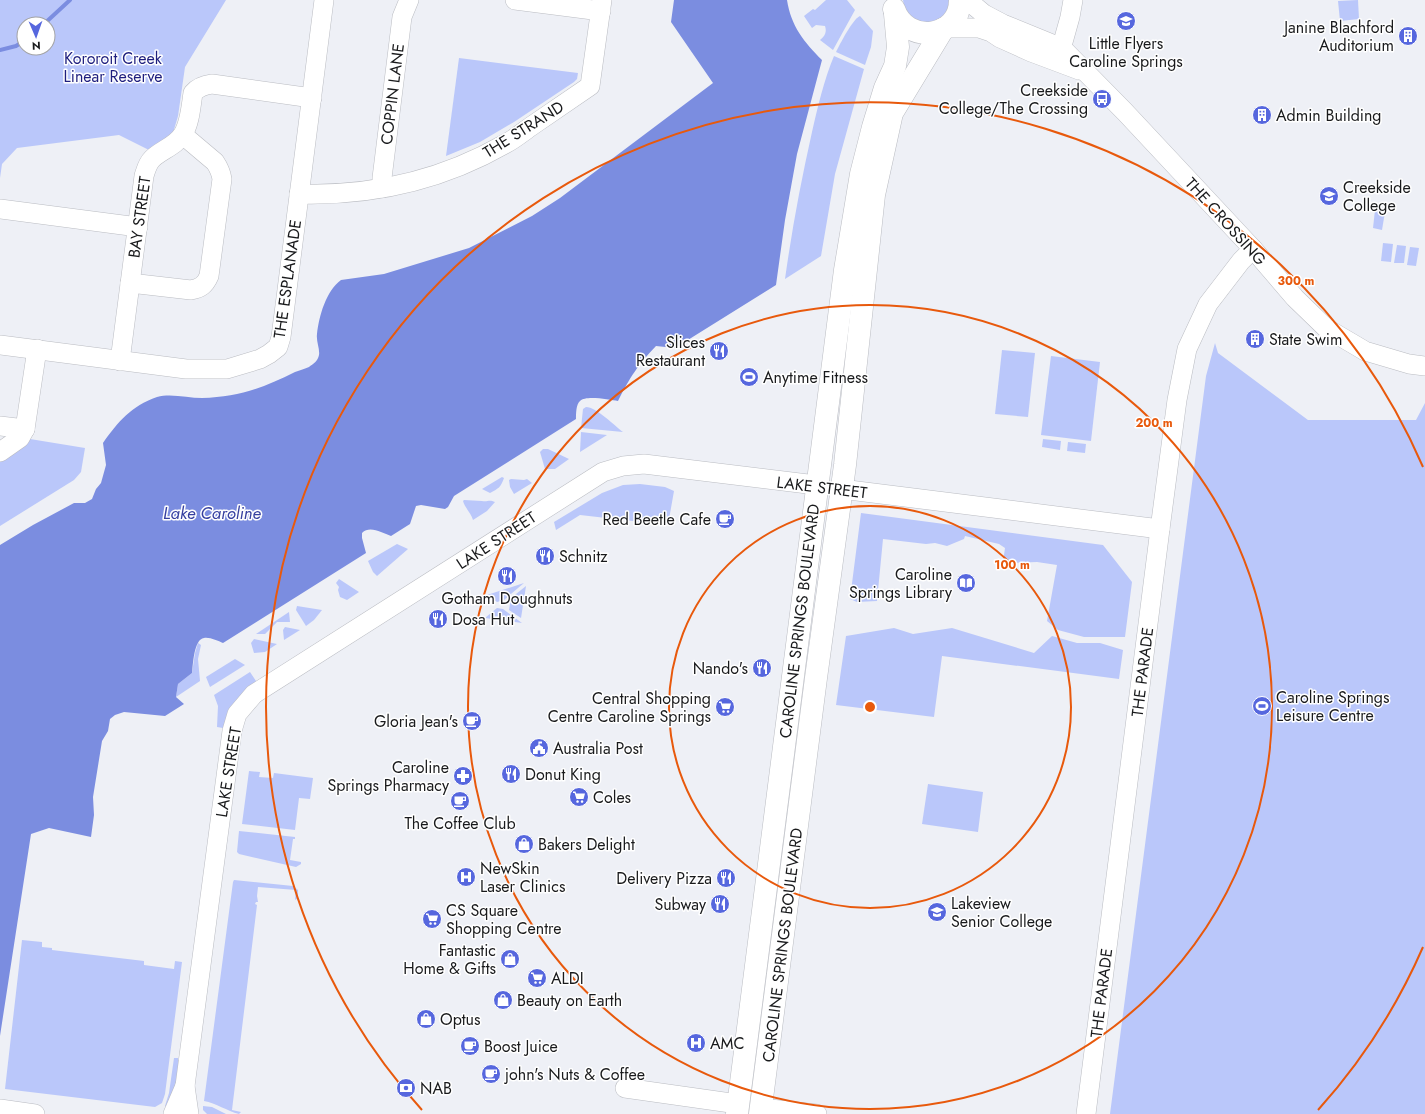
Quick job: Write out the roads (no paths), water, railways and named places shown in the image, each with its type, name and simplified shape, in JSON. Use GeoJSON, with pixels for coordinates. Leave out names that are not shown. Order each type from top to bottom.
{"type":"FeatureCollection","features":[{"type":"Feature","properties":{"kind":"main road","name":"CAROLINE SPRINGS BOULEVARD"},"geometry":{"type":"LineString","coordinates":[[761,1111],[841,489],[874,195],[892,113],[945,29],[958,13],[960,0]]}},
{"type":"Feature","properties":{"kind":"main road","name":"CAROLINE SPRINGS BOULEVARD"},"geometry":{"type":"LineString","coordinates":[[737,1109],[816,485],[852,221],[861,174],[873,127],[885,88],[895,66],[898,47],[891,6]]}},
{"type":"Feature","properties":{"kind":"main road"},"geometry":{"type":"LineString","coordinates":[[891,6],[902,23],[910,30],[921,33],[933,33],[945,29]]}},
{"type":"Feature","properties":{"kind":"main road","name":"LAKE STREET"},"geometry":{"type":"LineString","coordinates":[[816,485],[841,489]]}},
{"type":"Feature","properties":{"kind":"main road"},"geometry":{"type":"LineString","coordinates":[[737,1109],[761,1111]]}},
{"type":"Feature","properties":{"kind":"street","name":"THE ESPLANADE"},"geometry":{"type":"LineString","coordinates":[[0,345],[186,369],[228,369],[260,358],[269,354],[278,347],[281,337],[324,0]]}},
{"type":"Feature","properties":{"kind":"street","name":"COPPIN LANE"},"geometry":{"type":"LineString","coordinates":[[382,188],[402,17],[409,0]]}},
{"type":"Feature","properties":{"kind":"street"},"geometry":{"type":"LineString","coordinates":[[515,0],[601,5]]}},
{"type":"Feature","properties":{"kind":"street","name":"THE CROSSING"},"geometry":{"type":"LineString","coordinates":[[967,0],[984,14],[1060,55],[1084,72],[1125,112],[1253,249],[1295,298],[1326,328],[1364,351],[1409,364],[1425,366]]}},
{"type":"Feature","properties":{"kind":"street"},"geometry":{"type":"LineString","coordinates":[[1060,55],[1073,0]]}},
{"type":"Feature","properties":{"kind":"street","name":"THE STRAND"},"geometry":{"type":"LineString","coordinates":[[299,194],[319,195],[353,193],[429,178],[466,163],[506,144],[590,86],[601,5]]}},
{"type":"Feature","properties":{"kind":"street","name":"THE CROSSING"},"geometry":{"type":"LineString","coordinates":[[945,29],[979,28],[991,32],[1000,38],[1031,52],[1060,55]]}},
{"type":"Feature","properties":{"kind":"street"},"geometry":{"type":"LineString","coordinates":[[130,283],[191,290],[200,288],[206,283],[209,276],[222,179],[219,167],[215,162],[183,135],[187,126],[193,92],[204,85],[212,84],[312,98]]}},
{"type":"Feature","properties":{"kind":"street","name":"BAY STREET"},"geometry":{"type":"LineString","coordinates":[[120,361],[144,176],[147,165],[152,158],[183,135]]}},
{"type":"Feature","properties":{"kind":"street"},"geometry":{"type":"LineString","coordinates":[[0,209],[138,227]]}},
{"type":"Feature","properties":{"kind":"street","name":"THE PARADE"},"geometry":{"type":"LineString","coordinates":[[1086,1114],[1160,529],[1178,400],[1187,349],[1208,304],[1253,249]]}},
{"type":"Feature","properties":{"kind":"street"},"geometry":{"type":"LineString","coordinates":[[0,452],[20,438],[25,430],[37,349]]}},
{"type":"Feature","properties":{"kind":"street"},"geometry":{"type":"LineString","coordinates":[[0,426],[25,430]]}},
{"type":"Feature","properties":{"kind":"street","name":"LAKE STREET"},"geometry":{"type":"LineString","coordinates":[[173,1114],[185,1086],[232,732],[237,714],[254,694],[603,472],[623,466],[644,464],[664,465],[816,485]]}},
{"type":"Feature","properties":{"kind":"street","name":"LAKE STREET"},"geometry":{"type":"LineString","coordinates":[[841,489],[1160,529]]}},
{"type":"Feature","properties":{"kind":"street","name":"LAKE STREET"},"geometry":{"type":"LineString","coordinates":[[185,1086],[189,1114]]}},
{"type":"Feature","properties":{"kind":"street"},"geometry":{"type":"LineString","coordinates":[[625,1088],[737,1109]]}},
{"type":"Feature","properties":{"kind":"street"},"geometry":{"type":"LineString","coordinates":[[0,1110],[36,1114]]}},
{"type":"Feature","properties":{"kind":"street"},"geometry":{"type":"LineString","coordinates":[[761,1111],[817,1114]]}},
{"type":"Feature","properties":{"kind":"water","name":"Lake Caroline"},"geometry":{"type":"Polygon","coordinates":[[[674,0],[787,0],[792,18],[799,33],[822,60],[797,154],[785,220],[776,285],[675,348],[656,346],[644,359],[626,385],[618,401],[593,398],[583,399],[579,402],[577,407],[576,419],[454,496],[448,507],[445,509],[421,505],[416,506],[410,524],[391,536],[376,530],[365,531],[362,533],[362,538],[366,553],[223,643],[209,638],[201,639],[196,647],[192,673],[178,684],[176,697],[184,704],[165,716],[124,712],[115,715],[110,719],[108,731],[102,741],[93,797],[94,815],[91,837],[49,828],[31,834],[0,1036],[0,545],[74,503],[85,503],[92,499],[96,489],[101,483],[106,465],[103,443],[114,428],[132,410],[148,401],[162,396],[202,398],[239,394],[272,383],[309,367],[316,361],[319,355],[317,334],[319,320],[324,304],[331,291],[341,280],[384,274],[469,248],[532,216],[560,198],[713,83],[671,22],[674,0]]]}},
{"type":"Feature","properties":{"kind":"waterway"},"geometry":{"type":"LineString","coordinates":[[53,16],[70,0]]}},
{"type":"Feature","properties":{"kind":"waterway"},"geometry":{"type":"LineString","coordinates":[[0,50],[16,46]]}},
{"type":"Feature","properties":{"kind":"place","name":"Little Flyers Caroline Springs"},"geometry":{"type":"Point","coordinates":[1126,21]}},
{"type":"Feature","properties":{"kind":"place","name":"Janine Blachford Auditorium"},"geometry":{"type":"Point","coordinates":[1408,36]}},
{"type":"Feature","properties":{"kind":"place","name":"Creekside College/The Crossing"},"geometry":{"type":"Point","coordinates":[1102,99]}},
{"type":"Feature","properties":{"kind":"place","name":"Admin Building"},"geometry":{"type":"Point","coordinates":[1262,115]}},
{"type":"Feature","properties":{"kind":"place","name":"Creekside College"},"geometry":{"type":"Point","coordinates":[1329,196]}},
{"type":"Feature","properties":{"kind":"place","name":"State Swim"},"geometry":{"type":"Point","coordinates":[1255,339]}},
{"type":"Feature","properties":{"kind":"place","name":"Slices Restaurant"},"geometry":{"type":"Point","coordinates":[719,351]}},
{"type":"Feature","properties":{"kind":"place","name":"Anytime Fitness"},"geometry":{"type":"Point","coordinates":[749,377]}},
{"type":"Feature","properties":{"kind":"place","name":"Red Beetle Cafe"},"geometry":{"type":"Point","coordinates":[725,519]}},
{"type":"Feature","properties":{"kind":"place","name":"Schnitz"},"geometry":{"type":"Point","coordinates":[545,556]}},
{"type":"Feature","properties":{"kind":"place","name":"Gotham Doughnuts"},"geometry":{"type":"Point","coordinates":[507,576]}},
{"type":"Feature","properties":{"kind":"place","name":"Caroline Springs Library"},"geometry":{"type":"Point","coordinates":[966,583]}},
{"type":"Feature","properties":{"kind":"place","name":"Dosa Hut"},"geometry":{"type":"Point","coordinates":[438,619]}},
{"type":"Feature","properties":{"kind":"place","name":"Nando's"},"geometry":{"type":"Point","coordinates":[762,668]}},
{"type":"Feature","properties":{"kind":"place","name":"Caroline Springs Leisure Centre"},"geometry":{"type":"Point","coordinates":[1262,706]}},
{"type":"Feature","properties":{"kind":"place","name":"Central Shopping Centre Caroline Springs"},"geometry":{"type":"Point","coordinates":[725,707]}},
{"type":"Feature","properties":{"kind":"place","name":"Gloria Jean's"},"geometry":{"type":"Point","coordinates":[472,721]}},
{"type":"Feature","properties":{"kind":"place","name":"Australia Post"},"geometry":{"type":"Point","coordinates":[539,748]}},
{"type":"Feature","properties":{"kind":"place","name":"Donut King"},"geometry":{"type":"Point","coordinates":[511,774]}},
{"type":"Feature","properties":{"kind":"place","name":"Caroline Springs Pharmacy"},"geometry":{"type":"Point","coordinates":[463,776]}},
{"type":"Feature","properties":{"kind":"place","name":"Coles"},"geometry":{"type":"Point","coordinates":[579,797]}},
{"type":"Feature","properties":{"kind":"place","name":"The Coffee Club"},"geometry":{"type":"Point","coordinates":[460,801]}},
{"type":"Feature","properties":{"kind":"place","name":"Bakers Delight"},"geometry":{"type":"Point","coordinates":[524,844]}},
{"type":"Feature","properties":{"kind":"place","name":"NewSkin Laser Clinics"},"geometry":{"type":"Point","coordinates":[466,877]}},
{"type":"Feature","properties":{"kind":"place","name":"Delivery Pizza"},"geometry":{"type":"Point","coordinates":[726,878]}},
{"type":"Feature","properties":{"kind":"place","name":"Subway"},"geometry":{"type":"Point","coordinates":[720,904]}},
{"type":"Feature","properties":{"kind":"place","name":"Lakeview Senior College"},"geometry":{"type":"Point","coordinates":[937,912]}},
{"type":"Feature","properties":{"kind":"place","name":"CS Square Shopping Centre"},"geometry":{"type":"Point","coordinates":[432,919]}},
{"type":"Feature","properties":{"kind":"place","name":"Fantastic Home & Gifts"},"geometry":{"type":"Point","coordinates":[510,959]}},
{"type":"Feature","properties":{"kind":"place","name":"ALDI"},"geometry":{"type":"Point","coordinates":[537,978]}},
{"type":"Feature","properties":{"kind":"place","name":"Beauty on Earth"},"geometry":{"type":"Point","coordinates":[503,1000]}},
{"type":"Feature","properties":{"kind":"place","name":"Optus"},"geometry":{"type":"Point","coordinates":[426,1019]}},
{"type":"Feature","properties":{"kind":"place","name":"AMC"},"geometry":{"type":"Point","coordinates":[696,1043]}},
{"type":"Feature","properties":{"kind":"place","name":"Boost Juice"},"geometry":{"type":"Point","coordinates":[470,1046]}},
{"type":"Feature","properties":{"kind":"place","name":"john's Nuts & Coffee"},"geometry":{"type":"Point","coordinates":[491,1074]}},
{"type":"Feature","properties":{"kind":"place","name":"NAB"},"geometry":{"type":"Point","coordinates":[406,1088]}},
{"type":"Feature","properties":{"kind":"park label","name":"Kororoit Creek Linear Reserve"},"geometry":{"type":"Point","coordinates":[113,67]}}]}
